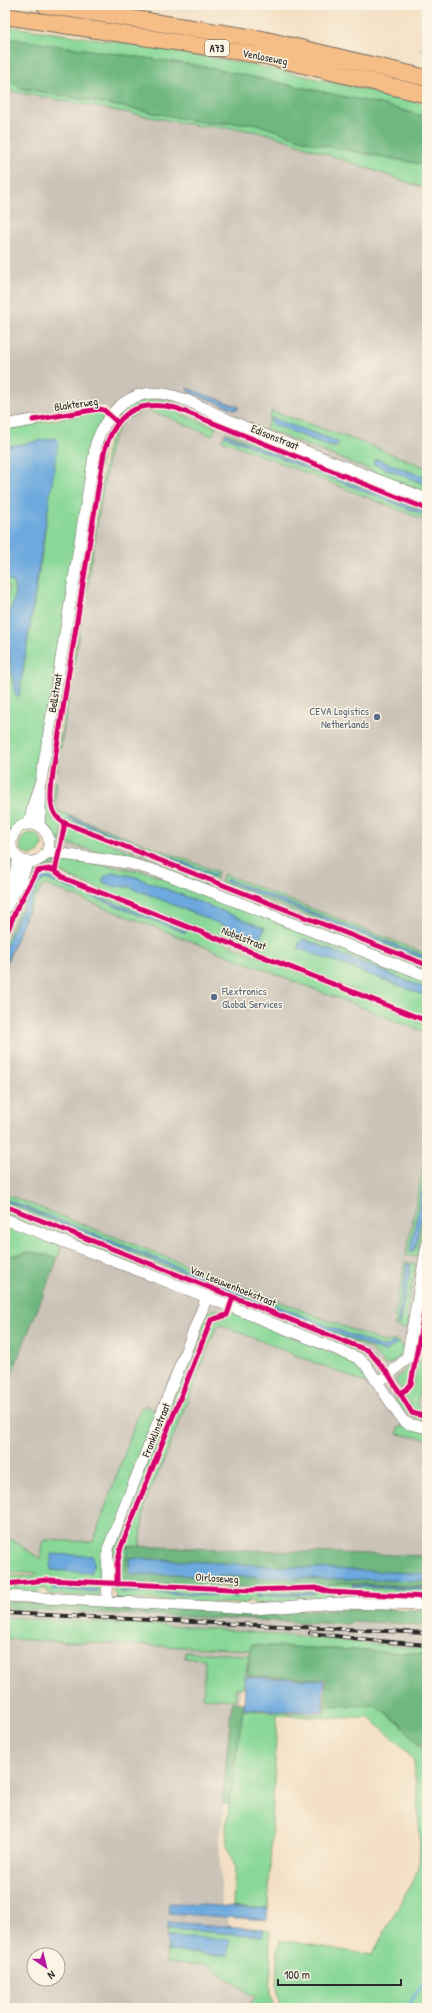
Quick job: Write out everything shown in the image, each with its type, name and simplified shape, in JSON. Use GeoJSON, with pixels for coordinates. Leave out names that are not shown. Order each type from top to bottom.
{"type":"FeatureCollection","features":[{"type":"Feature","properties":{"kind":"highway","name":"Venloseweg"},"geometry":{"type":"LineString","coordinates":[[45,5],[262,39],[427,78]]}},
{"type":"Feature","properties":{"kind":"highway","name":"Venloseweg"},"geometry":{"type":"LineString","coordinates":[[5,16],[266,56],[427,95]]}},
{"type":"Feature","properties":{"kind":"street","name":"Edisonstraat"},"geometry":{"type":"LineString","coordinates":[[110,415],[124,402],[139,395],[153,393],[171,394],[233,422],[427,499]]}},
{"type":"Feature","properties":{"kind":"street","name":"Bellstraat"},"geometry":{"type":"LineString","coordinates":[[34,825],[96,444],[102,427],[110,415]]}},
{"type":"Feature","properties":{"kind":"street"},"geometry":{"type":"LineString","coordinates":[[5,425],[33,420]]}},
{"type":"Feature","properties":{"kind":"street"},"geometry":{"type":"LineString","coordinates":[[34,825],[46,833],[48,847],[39,860],[23,860],[13,851],[13,835],[20,827],[34,825]]}},
{"type":"Feature","properties":{"kind":"street"},"geometry":{"type":"LineString","coordinates":[[48,847],[94,858],[128,863],[163,873],[427,976]]}},
{"type":"Feature","properties":{"kind":"street"},"geometry":{"type":"LineString","coordinates":[[5,908],[23,860]]}},
{"type":"Feature","properties":{"kind":"street","name":"Van Leeuwenhoekstraat"},"geometry":{"type":"LineString","coordinates":[[5,1219],[207,1297],[358,1358],[366,1365],[378,1381],[403,1421],[427,1428]]}},
{"type":"Feature","properties":{"kind":"street"},"geometry":{"type":"LineString","coordinates":[[378,1381],[389,1374],[407,1358],[427,1245]]}},
{"type":"Feature","properties":{"kind":"street","name":"Franklinstraat"},"geometry":{"type":"LineString","coordinates":[[107,1601],[108,1549],[207,1297]]}},
{"type":"Feature","properties":{"kind":"street"},"geometry":{"type":"LineString","coordinates":[[5,1596],[253,1608],[338,1603],[427,1605]]}},
{"type":"Feature","properties":{"kind":"shaded area"},"geometry":{"type":"Polygon","coordinates":[[[5,90],[199,126],[241,129],[269,134],[369,164],[427,187],[427,1591],[22,1574],[5,1564],[5,1401],[45,1252],[5,1233],[5,933],[28,880],[38,867],[51,861],[55,831],[45,819],[111,438],[121,422],[106,408],[99,407],[5,423],[5,90]]]}},
{"type":"Feature","properties":{"kind":"shaded area"},"geometry":{"type":"Polygon","coordinates":[[[5,1609],[348,1624],[353,1621],[427,1625],[427,1649],[206,1628],[5,1617],[5,1609]]]}},
{"type":"Feature","properties":{"kind":"shaded area"},"geometry":{"type":"Polygon","coordinates":[[[5,1637],[251,1646],[252,1651],[240,1693],[219,1841],[222,1906],[262,2008],[5,2008],[5,1637]]]}},
{"type":"Feature","properties":{"kind":"green space"},"geometry":{"type":"Polygon","coordinates":[[[5,26],[154,47],[264,67],[394,96],[427,105],[427,117],[384,105],[201,66],[5,38],[5,26]]]}},
{"type":"Feature","properties":{"kind":"green space"},"geometry":{"type":"Polygon","coordinates":[[[5,38],[201,66],[384,105],[427,117],[427,165],[315,144],[254,123],[208,123],[21,88],[5,79],[5,38]]]}},
{"type":"Feature","properties":{"kind":"green space"},"geometry":{"type":"Polygon","coordinates":[[[5,79],[21,88],[208,123],[254,123],[315,144],[427,165],[427,189],[269,134],[241,129],[199,126],[5,90],[5,79]]]}},
{"type":"Feature","properties":{"kind":"green space"},"geometry":{"type":"Polygon","coordinates":[[[157,399],[170,401],[213,417],[214,423],[177,408],[154,404],[142,406],[117,419],[116,418],[123,409],[134,403],[157,399]]]}},
{"type":"Feature","properties":{"kind":"green space"},"geometry":{"type":"Polygon","coordinates":[[[155,407],[166,409],[216,427],[212,436],[165,416],[145,410],[131,416],[122,424],[110,447],[84,605],[82,605],[108,444],[115,428],[125,418],[138,411],[155,407]]]}},
{"type":"Feature","properties":{"kind":"green space"},"geometry":{"type":"Polygon","coordinates":[[[272,411],[372,446],[427,468],[427,478],[376,459],[375,464],[427,485],[427,493],[266,429],[272,411]],[[272,418],[271,422],[274,425],[334,448],[338,446],[337,442],[272,418]]]}},
{"type":"Feature","properties":{"kind":"green space"},"geometry":{"type":"Polygon","coordinates":[[[101,412],[104,418],[40,761],[27,818],[11,831],[8,838],[8,844],[13,858],[13,867],[8,881],[5,878],[5,628],[15,694],[19,696],[43,546],[56,438],[5,447],[5,428],[101,412]]]}},
{"type":"Feature","properties":{"kind":"green space"},"geometry":{"type":"Polygon","coordinates":[[[112,420],[115,422],[107,434],[103,449],[78,603],[74,600],[101,442],[112,420]]]}},
{"type":"Feature","properties":{"kind":"green space"},"geometry":{"type":"Polygon","coordinates":[[[233,425],[427,502],[427,506],[228,428],[233,425]]]}},
{"type":"Feature","properties":{"kind":"green space"},"geometry":{"type":"Polygon","coordinates":[[[226,432],[427,511],[427,513],[226,434],[225,436],[427,516],[427,521],[222,440],[226,432]]]}},
{"type":"Feature","properties":{"kind":"green space"},"geometry":{"type":"Polygon","coordinates":[[[5,578],[13,582],[14,597],[12,607],[5,621],[5,607],[9,586],[5,585],[5,578]]]}},
{"type":"Feature","properties":{"kind":"green space"},"geometry":{"type":"Polygon","coordinates":[[[80,616],[82,616],[57,771],[55,771],[80,616]]]}},
{"type":"Feature","properties":{"kind":"green space"},"geometry":{"type":"Polygon","coordinates":[[[75,617],[51,774],[47,772],[71,618],[75,617]]]}},
{"type":"Feature","properties":{"kind":"green space"},"geometry":{"type":"Polygon","coordinates":[[[51,781],[49,809],[53,819],[63,826],[60,842],[48,831],[45,823],[44,799],[46,783],[51,781]]]}},
{"type":"Feature","properties":{"kind":"green space"},"geometry":{"type":"Polygon","coordinates":[[[54,782],[57,782],[55,806],[61,812],[218,872],[215,880],[58,818],[53,805],[54,782]],[[68,816],[67,818],[214,876],[215,875],[68,816]]]}},
{"type":"Feature","properties":{"kind":"green space"},"geometry":{"type":"Polygon","coordinates":[[[69,827],[213,884],[208,887],[157,866],[64,843],[66,828],[69,827]]]}},
{"type":"Feature","properties":{"kind":"green space"},"geometry":{"type":"Polygon","coordinates":[[[31,833],[39,836],[42,844],[39,852],[31,855],[23,852],[20,844],[23,836],[31,833]]]}},
{"type":"Feature","properties":{"kind":"green space"},"geometry":{"type":"Polygon","coordinates":[[[56,857],[54,866],[41,867],[32,873],[5,932],[6,915],[31,868],[50,858],[56,857]]]}},
{"type":"Feature","properties":{"kind":"green space"},"geometry":{"type":"Polygon","coordinates":[[[60,858],[147,872],[427,981],[427,989],[304,939],[298,948],[427,996],[427,1019],[71,878],[60,871],[60,858]],[[112,872],[111,886],[130,887],[265,928],[136,877],[112,872]]]}},
{"type":"Feature","properties":{"kind":"green space"},"geometry":{"type":"Polygon","coordinates":[[[38,872],[54,872],[63,879],[427,1023],[427,1033],[46,885],[42,887],[24,919],[5,967],[5,941],[38,872]]]}},
{"type":"Feature","properties":{"kind":"green space"},"geometry":{"type":"Polygon","coordinates":[[[224,874],[427,954],[427,957],[227,879],[225,881],[427,960],[427,963],[221,882],[224,874]]]}},
{"type":"Feature","properties":{"kind":"green space"},"geometry":{"type":"Polygon","coordinates":[[[219,886],[427,967],[427,972],[221,891],[219,886]]]}},
{"type":"Feature","properties":{"kind":"green space"},"geometry":{"type":"Polygon","coordinates":[[[427,1146],[427,1164],[410,1251],[411,1253],[414,1251],[416,1246],[427,1187],[427,1205],[417,1257],[406,1255],[427,1146]]]}},
{"type":"Feature","properties":{"kind":"green space"},"geometry":{"type":"Polygon","coordinates":[[[5,1194],[383,1342],[390,1340],[396,1341],[405,1349],[394,1361],[385,1365],[371,1349],[5,1204],[5,1194]]]}},
{"type":"Feature","properties":{"kind":"green space"},"geometry":{"type":"Polygon","coordinates":[[[5,1210],[229,1298],[228,1301],[5,1214],[5,1210]]]}},
{"type":"Feature","properties":{"kind":"green space"},"geometry":{"type":"Polygon","coordinates":[[[5,1223],[58,1244],[61,1247],[58,1258],[31,1252],[5,1257],[5,1223]]]}},
{"type":"Feature","properties":{"kind":"green space"},"geometry":{"type":"Polygon","coordinates":[[[31,1252],[58,1258],[17,1360],[5,1367],[5,1257],[31,1252]]]}},
{"type":"Feature","properties":{"kind":"green space"},"geometry":{"type":"Polygon","coordinates":[[[405,1262],[416,1264],[406,1315],[409,1321],[408,1326],[404,1329],[394,1326],[395,1313],[405,1262]]]}},
{"type":"Feature","properties":{"kind":"green space"},"geometry":{"type":"Polygon","coordinates":[[[235,1300],[367,1352],[379,1365],[363,1356],[233,1304],[235,1300]]]}},
{"type":"Feature","properties":{"kind":"green space"},"geometry":{"type":"Polygon","coordinates":[[[214,1309],[227,1311],[210,1318],[116,1555],[114,1582],[113,1548],[206,1314],[214,1309]]]}},
{"type":"Feature","properties":{"kind":"green space"},"geometry":{"type":"Polygon","coordinates":[[[231,1312],[357,1363],[378,1388],[221,1325],[215,1330],[165,1458],[145,1502],[140,1547],[127,1546],[124,1583],[120,1583],[121,1555],[208,1331],[212,1322],[224,1318],[231,1312]]]}},
{"type":"Feature","properties":{"kind":"green space"},"geometry":{"type":"Polygon","coordinates":[[[17,1360],[5,1391],[5,1367],[17,1360]]]}},
{"type":"Feature","properties":{"kind":"green space"},"geometry":{"type":"Polygon","coordinates":[[[418,1361],[425,1362],[417,1404],[421,1408],[427,1409],[427,1415],[413,1410],[404,1394],[412,1388],[418,1361]]]}},
{"type":"Feature","properties":{"kind":"green space"},"geometry":{"type":"Polygon","coordinates":[[[408,1367],[412,1367],[410,1381],[407,1386],[401,1389],[395,1380],[408,1367]]]}},
{"type":"Feature","properties":{"kind":"green space"},"geometry":{"type":"Polygon","coordinates":[[[394,1386],[406,1407],[414,1414],[427,1419],[427,1424],[403,1411],[396,1400],[394,1386]]]}},
{"type":"Feature","properties":{"kind":"green space"},"geometry":{"type":"Polygon","coordinates":[[[145,1405],[157,1412],[103,1580],[101,1582],[40,1580],[5,1582],[5,1576],[34,1576],[37,1573],[5,1573],[5,1535],[40,1559],[44,1540],[93,1542],[141,1407],[144,1408],[145,1405]]]}},
{"type":"Feature","properties":{"kind":"green space"},"geometry":{"type":"Polygon","coordinates":[[[405,1426],[427,1432],[427,1439],[397,1434],[399,1427],[405,1426]]]}},
{"type":"Feature","properties":{"kind":"green space"},"geometry":{"type":"Polygon","coordinates":[[[127,1546],[427,1556],[427,1574],[129,1558],[130,1574],[427,1581],[427,1587],[344,1583],[321,1588],[295,1586],[265,1588],[124,1583],[127,1546]]]}},
{"type":"Feature","properties":{"kind":"green space"},"geometry":{"type":"Polygon","coordinates":[[[36,1583],[105,1586],[102,1594],[97,1597],[50,1595],[45,1589],[42,1589],[37,1594],[5,1593],[5,1586],[36,1583]]]}},
{"type":"Feature","properties":{"kind":"green space"},"geometry":{"type":"Polygon","coordinates":[[[344,1583],[427,1587],[352,1585],[352,1587],[427,1590],[427,1596],[356,1593],[321,1588],[344,1583]]]}},
{"type":"Feature","properties":{"kind":"green space"},"geometry":{"type":"Polygon","coordinates":[[[112,1586],[247,1591],[309,1590],[338,1594],[427,1598],[427,1602],[254,1604],[251,1600],[243,1604],[117,1599],[112,1586]],[[314,1592],[256,1595],[256,1597],[314,1594],[314,1592]]]}},
{"type":"Feature","properties":{"kind":"green space"},"geometry":{"type":"Polygon","coordinates":[[[5,1601],[303,1610],[351,1608],[427,1610],[427,1625],[353,1621],[348,1624],[5,1609],[5,1601]]]}},
{"type":"Feature","properties":{"kind":"green space"},"geometry":{"type":"Polygon","coordinates":[[[5,1617],[206,1628],[427,1649],[427,1654],[252,1645],[251,1650],[5,1639],[5,1617]]]}},
{"type":"Feature","properties":{"kind":"green space"},"geometry":{"type":"Polygon","coordinates":[[[251,1645],[427,1654],[427,1761],[422,1747],[396,1720],[375,1705],[325,1706],[326,1679],[247,1676],[251,1645]]]}},
{"type":"Feature","properties":{"kind":"green space"},"geometry":{"type":"Polygon","coordinates":[[[185,1652],[249,1655],[243,1688],[236,1688],[236,1700],[203,1698],[205,1659],[185,1658],[185,1652]]]}},
{"type":"Feature","properties":{"kind":"green space"},"geometry":{"type":"Polygon","coordinates":[[[232,1702],[243,1703],[243,1710],[230,1800],[228,1804],[222,1804],[232,1702]]]}},
{"type":"Feature","properties":{"kind":"green space"},"geometry":{"type":"Polygon","coordinates":[[[375,1705],[412,1736],[423,1752],[427,1761],[427,2003],[423,2008],[280,2008],[277,1957],[280,1940],[372,1955],[419,1869],[420,1837],[414,1762],[404,1748],[369,1717],[330,1718],[277,1715],[268,1909],[233,1906],[235,1867],[227,1844],[226,1828],[243,1710],[324,1714],[325,1706],[375,1705]]]}},
{"type":"Feature","properties":{"kind":"green space"},"geometry":{"type":"Polygon","coordinates":[[[168,1929],[263,1936],[263,1929],[270,1930],[271,1993],[273,2008],[248,2008],[255,1997],[207,1965],[166,1963],[167,1948],[168,1951],[230,1939],[167,1936],[168,1929]]]}},
{"type":"Feature","properties":{"kind":"water"},"geometry":{"type":"Polygon","coordinates":[[[187,388],[239,407],[237,410],[189,392],[187,388]]]}},
{"type":"Feature","properties":{"kind":"water"},"geometry":{"type":"Polygon","coordinates":[[[272,418],[338,442],[338,446],[329,446],[274,425],[271,422],[272,418]]]}},
{"type":"Feature","properties":{"kind":"water"},"geometry":{"type":"Polygon","coordinates":[[[225,434],[427,513],[427,516],[224,436],[225,434]]]}},
{"type":"Feature","properties":{"kind":"water"},"geometry":{"type":"Polygon","coordinates":[[[56,438],[58,440],[58,444],[19,696],[17,697],[15,695],[5,628],[7,617],[13,602],[14,589],[13,582],[5,578],[5,447],[56,438]]]}},
{"type":"Feature","properties":{"kind":"water"},"geometry":{"type":"Polygon","coordinates":[[[376,459],[427,478],[427,485],[374,464],[376,459]]]}},
{"type":"Feature","properties":{"kind":"water"},"geometry":{"type":"Polygon","coordinates":[[[68,816],[215,875],[214,877],[67,818],[68,816]]]}},
{"type":"Feature","properties":{"kind":"water"},"geometry":{"type":"Polygon","coordinates":[[[112,872],[136,877],[265,928],[259,940],[130,887],[111,886],[103,882],[103,878],[112,872]]]}},
{"type":"Feature","properties":{"kind":"water"},"geometry":{"type":"Polygon","coordinates":[[[42,875],[187,931],[186,933],[45,879],[38,885],[5,966],[5,949],[16,922],[38,878],[42,875]]]}},
{"type":"Feature","properties":{"kind":"water"},"geometry":{"type":"Polygon","coordinates":[[[227,879],[427,957],[427,960],[225,881],[227,879]]]}},
{"type":"Feature","properties":{"kind":"water"},"geometry":{"type":"Polygon","coordinates":[[[303,939],[427,989],[427,996],[298,948],[299,943],[303,939]]]}},
{"type":"Feature","properties":{"kind":"water"},"geometry":{"type":"Polygon","coordinates":[[[427,1164],[427,1187],[416,1246],[412,1253],[410,1251],[427,1164]]]}},
{"type":"Feature","properties":{"kind":"water"},"geometry":{"type":"Polygon","coordinates":[[[5,1199],[382,1347],[387,1347],[393,1342],[397,1344],[386,1351],[382,1351],[5,1201],[5,1199]]]}},
{"type":"Feature","properties":{"kind":"water"},"geometry":{"type":"Polygon","coordinates":[[[407,1263],[411,1265],[399,1325],[397,1324],[407,1263]]]}},
{"type":"Feature","properties":{"kind":"water"},"geometry":{"type":"Polygon","coordinates":[[[51,1554],[93,1556],[94,1563],[91,1573],[51,1570],[51,1554]]]}},
{"type":"Feature","properties":{"kind":"water"},"geometry":{"type":"Polygon","coordinates":[[[129,1558],[427,1574],[427,1581],[130,1574],[129,1558]]]}},
{"type":"Feature","properties":{"kind":"water"},"geometry":{"type":"Polygon","coordinates":[[[352,1585],[427,1588],[427,1590],[352,1587],[352,1585]]]}},
{"type":"Feature","properties":{"kind":"water"},"geometry":{"type":"Polygon","coordinates":[[[54,1587],[97,1589],[96,1592],[53,1590],[54,1587]]]}},
{"type":"Feature","properties":{"kind":"water"},"geometry":{"type":"Polygon","coordinates":[[[121,1590],[238,1595],[238,1597],[120,1592],[121,1590]]]}},
{"type":"Feature","properties":{"kind":"water"},"geometry":{"type":"Polygon","coordinates":[[[314,1592],[314,1594],[256,1597],[256,1595],[314,1592]]]}},
{"type":"Feature","properties":{"kind":"water"},"geometry":{"type":"Polygon","coordinates":[[[245,1677],[324,1680],[323,1712],[244,1709],[245,1677]]]}},
{"type":"Feature","properties":{"kind":"water"},"geometry":{"type":"Polygon","coordinates":[[[169,1903],[268,1909],[267,1920],[168,1913],[169,1903]]]}},
{"type":"Feature","properties":{"kind":"water"},"geometry":{"type":"Polygon","coordinates":[[[168,1922],[263,1929],[263,1936],[168,1929],[168,1922]]]}},
{"type":"Feature","properties":{"kind":"water"},"geometry":{"type":"Polygon","coordinates":[[[167,1936],[230,1939],[228,1956],[168,1951],[167,1936]]]}},
{"type":"Feature","properties":{"kind":"waterway"},"geometry":{"type":"LineString","coordinates":[[422,50],[427,47]]}},
{"type":"Feature","properties":{"kind":"waterway"},"geometry":{"type":"LineString","coordinates":[[407,2008],[427,1978]]}},
{"type":"Feature","properties":{"kind":"railway"},"geometry":{"type":"LineString","coordinates":[[5,1613],[427,1633]]}},
{"type":"Feature","properties":{"kind":"railway"},"geometry":{"type":"LineString","coordinates":[[310,1633],[427,1645]]}},
{"type":"Feature","properties":{"kind":"cycle path"},"geometry":{"type":"LineString","coordinates":[[427,509],[176,408],[149,406],[138,408],[129,412],[121,419],[115,428],[104,452],[51,789],[54,812],[58,818],[65,823],[427,965]]}},
{"type":"Feature","properties":{"kind":"cycle path","name":"Blakterweg"},"geometry":{"type":"LineString","coordinates":[[33,420],[99,409],[104,410],[117,422]]}},
{"type":"Feature","properties":{"kind":"cycle path"},"geometry":{"type":"LineString","coordinates":[[5,937],[16,910],[37,871],[49,869],[55,871],[65,823]]}},
{"type":"Feature","properties":{"kind":"cycle path","name":"Nobelstraat"},"geometry":{"type":"LineString","coordinates":[[55,871],[66,879],[427,1021]]}},
{"type":"Feature","properties":{"kind":"cycle path"},"geometry":{"type":"LineString","coordinates":[[5,1206],[369,1351],[389,1375],[412,1413],[427,1417]]}},
{"type":"Feature","properties":{"kind":"cycle path"},"geometry":{"type":"LineString","coordinates":[[117,1584],[117,1565],[121,1547],[211,1320],[227,1315],[233,1297]]}},
{"type":"Feature","properties":{"kind":"cycle path"},"geometry":{"type":"LineString","coordinates":[[400,1393],[406,1390],[411,1384],[427,1297]]}},
{"type":"Feature","properties":{"kind":"cycle path","name":"Oirloseweg"},"geometry":{"type":"LineString","coordinates":[[5,1584],[47,1580],[250,1590],[316,1588],[329,1592],[427,1597]]}},
{"type":"Feature","properties":{"kind":"place","name":"CEVA Logistics Netherlands"},"geometry":{"type":"Point","coordinates":[377,717]}},
{"type":"Feature","properties":{"kind":"place","name":"Flextronics Global Services"},"geometry":{"type":"Point","coordinates":[214,997]}}]}
